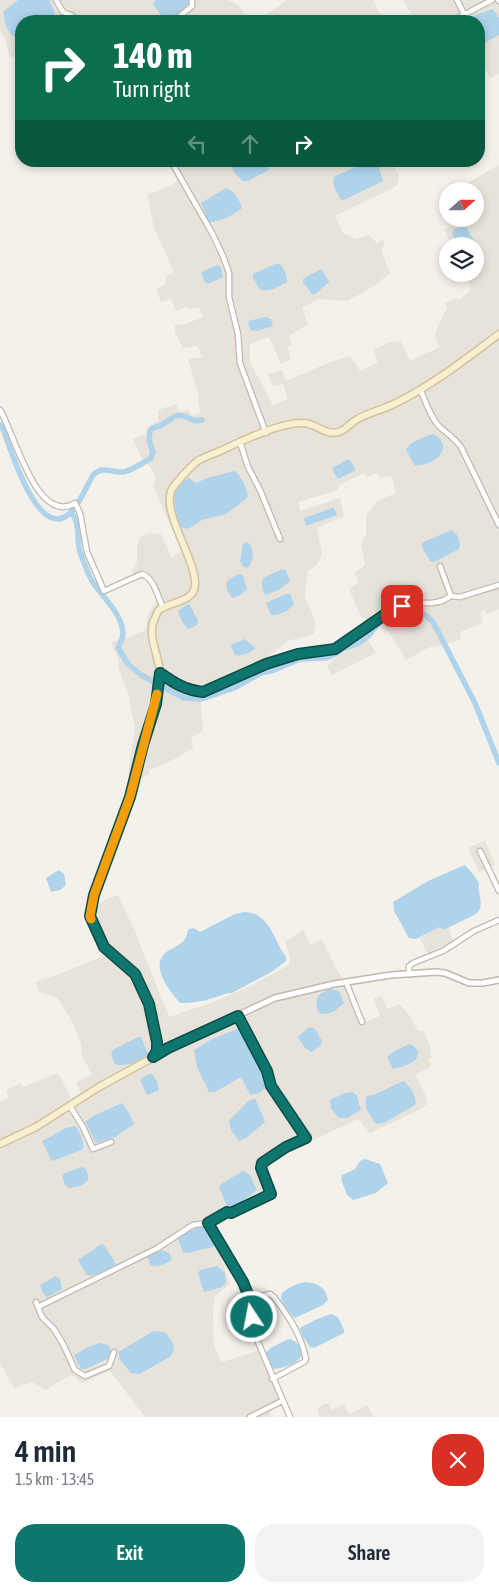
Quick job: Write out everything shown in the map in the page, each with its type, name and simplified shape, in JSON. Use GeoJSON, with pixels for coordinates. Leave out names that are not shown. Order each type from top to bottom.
{"type":"FeatureCollection","features":[{"type":"Feature","properties":{"kind":"main road"},"geometry":{"type":"LineString","coordinates":[[0,1144],[36,1127],[116,1077],[153,1057],[157,1051],[157,1042],[149,1004],[135,974],[104,947],[90,916],[94,895],[130,797],[157,693],[160,675],[151,624],[159,610],[189,596],[194,590],[193,573],[172,513],[172,490],[198,461],[240,442],[291,424],[312,424],[329,432],[339,432],[356,420],[398,402],[420,389],[499,334]]}},
{"type":"Feature","properties":{"kind":"street"},"geometry":{"type":"LineString","coordinates":[[56,0],[63,12],[71,15]]}},
{"type":"Feature","properties":{"kind":"street"},"geometry":{"type":"LineString","coordinates":[[181,15],[192,6],[192,0]]}},
{"type":"Feature","properties":{"kind":"street"},"geometry":{"type":"LineString","coordinates":[[457,0],[464,14],[492,0]]}},
{"type":"Feature","properties":{"kind":"street"},"geometry":{"type":"LineString","coordinates":[[175,167],[212,234],[229,272],[229,297],[238,334],[240,364],[266,433]]}},
{"type":"Feature","properties":{"kind":"street"},"geometry":{"type":"LineString","coordinates":[[420,389],[439,428],[456,440],[461,447],[499,525]]}},
{"type":"Feature","properties":{"kind":"street"},"geometry":{"type":"LineString","coordinates":[[0,410],[7,421],[31,479],[41,496],[55,507],[68,507],[74,503],[80,513],[87,552],[104,591],[142,574],[150,579],[163,608]]}},
{"type":"Feature","properties":{"kind":"street"},"geometry":{"type":"LineString","coordinates":[[240,442],[248,467],[260,490],[280,539]]}},
{"type":"Feature","properties":{"kind":"street"},"geometry":{"type":"LineString","coordinates":[[440,566],[451,596]]}},
{"type":"Feature","properties":{"kind":"street"},"geometry":{"type":"LineString","coordinates":[[160,675],[178,686],[192,691],[203,692],[266,664],[298,654],[335,649],[387,613],[402,606],[412,603],[442,601],[451,596],[460,597],[499,585]]}},
{"type":"Feature","properties":{"kind":"street"},"geometry":{"type":"LineString","coordinates":[[480,851],[499,891]]}},
{"type":"Feature","properties":{"kind":"street"},"geometry":{"type":"LineString","coordinates":[[409,974],[409,966],[413,963],[443,951],[474,930],[499,920]]}},
{"type":"Feature","properties":{"kind":"street"},"geometry":{"type":"LineString","coordinates":[[153,1057],[168,1048],[279,997],[346,982],[441,972],[474,984],[499,980]]}},
{"type":"Feature","properties":{"kind":"street"},"geometry":{"type":"LineString","coordinates":[[346,982],[362,1022]]}},
{"type":"Feature","properties":{"kind":"street"},"geometry":{"type":"LineString","coordinates":[[114,1352],[109,1366],[88,1376],[83,1376],[75,1370],[63,1344],[42,1317],[37,1304],[156,1249],[193,1225],[208,1223],[227,1212],[231,1213],[271,1194],[261,1168],[262,1163],[286,1147],[306,1138],[271,1086],[267,1071],[238,1016]]}},
{"type":"Feature","properties":{"kind":"street"},"geometry":{"type":"LineString","coordinates":[[70,1106],[83,1127],[93,1149],[111,1142]]}},
{"type":"Feature","properties":{"kind":"street"},"geometry":{"type":"LineString","coordinates":[[208,1223],[240,1276],[249,1299],[255,1335],[272,1379],[290,1417]]}},
{"type":"Feature","properties":{"kind":"street"},"geometry":{"type":"LineString","coordinates":[[249,1299],[270,1294],[274,1297],[291,1319],[303,1344],[306,1359],[304,1362],[272,1379]]}},
{"type":"Feature","properties":{"kind":"street"},"geometry":{"type":"LineString","coordinates":[[250,1417],[282,1401]]}},
{"type":"Feature","properties":{"kind":"shaded area"},"geometry":{"type":"Polygon","coordinates":[[[0,0],[228,0],[238,5],[246,15],[15,15],[15,56],[10,58],[5,39],[0,31],[0,0]]]}},
{"type":"Feature","properties":{"kind":"shaded area"},"geometry":{"type":"Polygon","coordinates":[[[287,0],[373,0],[380,15],[266,15],[287,0]]]}},
{"type":"Feature","properties":{"kind":"shaded area"},"geometry":{"type":"Polygon","coordinates":[[[403,0],[499,0],[499,74],[490,78],[485,68],[485,15],[412,15],[403,0]]]}},
{"type":"Feature","properties":{"kind":"shaded area"},"geometry":{"type":"Polygon","coordinates":[[[499,165],[499,609],[486,614],[485,610],[480,612],[483,623],[460,632],[461,639],[430,647],[406,660],[389,632],[361,617],[349,589],[358,583],[355,573],[365,565],[361,544],[366,535],[366,517],[377,501],[396,493],[392,476],[380,478],[378,473],[365,477],[364,473],[339,485],[338,490],[298,502],[301,511],[340,498],[344,516],[317,528],[322,554],[317,565],[308,571],[305,597],[316,624],[314,634],[288,641],[269,656],[265,668],[200,696],[203,731],[191,738],[193,748],[169,762],[149,770],[150,774],[139,779],[128,774],[135,726],[130,699],[118,667],[119,661],[111,642],[131,637],[146,630],[147,617],[151,608],[157,602],[149,583],[145,579],[136,580],[132,571],[137,562],[137,545],[141,536],[148,533],[161,534],[171,557],[182,551],[153,486],[156,479],[152,469],[141,457],[133,439],[146,434],[147,427],[158,421],[158,411],[161,409],[176,404],[180,412],[188,409],[192,416],[201,412],[197,399],[199,396],[188,359],[202,357],[198,346],[183,348],[175,333],[175,325],[185,324],[203,317],[199,307],[189,309],[187,307],[176,311],[171,299],[161,302],[156,289],[166,284],[166,276],[174,272],[154,228],[147,195],[173,185],[177,180],[171,167],[395,167],[399,176],[397,186],[335,216],[343,233],[356,239],[369,235],[377,243],[383,239],[385,245],[381,250],[390,273],[374,286],[348,301],[319,299],[302,308],[308,324],[289,336],[292,345],[287,348],[291,359],[281,364],[269,337],[250,344],[250,362],[273,405],[288,399],[283,384],[273,386],[268,374],[282,370],[286,381],[350,356],[360,371],[378,362],[373,350],[390,342],[401,341],[410,361],[440,347],[435,337],[437,328],[447,308],[445,303],[456,298],[458,301],[471,290],[468,282],[484,282],[484,237],[448,237],[444,230],[447,228],[484,228],[484,182],[469,182],[499,165]]]}},
{"type":"Feature","properties":{"kind":"shaded area"},"geometry":{"type":"Polygon","coordinates":[[[368,640],[376,653],[332,675],[327,666],[336,657],[368,640]]]}},
{"type":"Feature","properties":{"kind":"shaded area"},"geometry":{"type":"Polygon","coordinates":[[[485,841],[495,865],[479,872],[468,847],[485,841]]]}},
{"type":"Feature","properties":{"kind":"shaded area"},"geometry":{"type":"Polygon","coordinates":[[[118,895],[136,934],[169,1017],[219,1000],[253,985],[289,965],[290,958],[285,942],[303,930],[310,944],[322,940],[336,968],[353,995],[365,1022],[380,1016],[373,998],[382,996],[387,1009],[399,1004],[410,1016],[418,1031],[423,1031],[431,1048],[430,1053],[432,1057],[428,1061],[431,1066],[415,1075],[425,1094],[427,1104],[419,1110],[370,1133],[358,1119],[269,1161],[272,1195],[217,1225],[220,1254],[230,1284],[214,1297],[214,1346],[222,1362],[261,1350],[284,1402],[269,1412],[271,1417],[145,1417],[110,1371],[83,1383],[71,1375],[45,1390],[32,1382],[14,1388],[0,1363],[0,1102],[9,1098],[6,1090],[21,1083],[23,1087],[58,1073],[71,1098],[81,1093],[76,1082],[92,1074],[83,1058],[80,1040],[71,1020],[57,998],[39,992],[36,983],[41,979],[52,977],[106,955],[85,916],[106,899],[118,895]]]}},
{"type":"Feature","properties":{"kind":"shaded area"},"geometry":{"type":"Polygon","coordinates":[[[440,927],[444,930],[448,928],[456,946],[430,959],[420,938],[440,927]]]}},
{"type":"Feature","properties":{"kind":"shaded area"},"geometry":{"type":"Polygon","coordinates":[[[324,1404],[329,1404],[332,1410],[344,1404],[349,1414],[367,1405],[374,1417],[320,1417],[317,1409],[324,1404]]]}},
{"type":"Feature","properties":{"kind":"water"},"geometry":{"type":"Polygon","coordinates":[[[18,0],[49,0],[55,13],[54,15],[15,15],[15,37],[12,36],[6,27],[3,12],[18,0]]]}},
{"type":"Feature","properties":{"kind":"water"},"geometry":{"type":"Polygon","coordinates":[[[156,0],[188,0],[189,4],[176,15],[161,15],[153,4],[156,0]]]}},
{"type":"Feature","properties":{"kind":"water"},"geometry":{"type":"Polygon","coordinates":[[[493,9],[499,18],[499,35],[485,43],[485,15],[476,15],[493,9]]]}},
{"type":"Feature","properties":{"kind":"water"},"geometry":{"type":"Polygon","coordinates":[[[232,167],[268,167],[269,170],[248,181],[242,181],[232,167]]]}},
{"type":"Feature","properties":{"kind":"water"},"geometry":{"type":"Polygon","coordinates":[[[355,167],[378,167],[383,181],[341,200],[333,185],[334,177],[355,167]]]}},
{"type":"Feature","properties":{"kind":"water"},"geometry":{"type":"Polygon","coordinates":[[[226,188],[234,193],[242,208],[227,218],[209,222],[201,203],[226,188]]]}},
{"type":"Feature","properties":{"kind":"water"},"geometry":{"type":"Polygon","coordinates":[[[467,228],[472,237],[454,237],[453,230],[467,228]]]}},
{"type":"Feature","properties":{"kind":"water"},"geometry":{"type":"Polygon","coordinates":[[[275,264],[280,264],[283,268],[287,282],[270,290],[260,290],[253,278],[253,274],[275,264]]]}},
{"type":"Feature","properties":{"kind":"water"},"geometry":{"type":"Polygon","coordinates":[[[218,265],[221,267],[223,277],[208,284],[205,283],[201,273],[218,265]]]}},
{"type":"Feature","properties":{"kind":"water"},"geometry":{"type":"Polygon","coordinates":[[[321,269],[329,281],[315,294],[312,294],[303,282],[303,279],[321,269]]]}},
{"type":"Feature","properties":{"kind":"water"},"geometry":{"type":"Polygon","coordinates":[[[266,317],[271,319],[273,326],[256,331],[250,330],[248,321],[266,317]]]}},
{"type":"Feature","properties":{"kind":"water"},"geometry":{"type":"Polygon","coordinates":[[[432,434],[436,435],[443,444],[441,454],[429,463],[415,466],[406,450],[414,442],[432,434]]]}},
{"type":"Feature","properties":{"kind":"water"},"geometry":{"type":"Polygon","coordinates":[[[346,460],[350,460],[356,470],[338,479],[333,468],[346,460]]]}},
{"type":"Feature","properties":{"kind":"water"},"geometry":{"type":"Polygon","coordinates":[[[235,471],[245,486],[248,496],[246,499],[226,514],[202,520],[188,529],[181,527],[174,500],[177,488],[189,478],[196,483],[207,478],[235,471]]]}},
{"type":"Feature","properties":{"kind":"water"},"geometry":{"type":"Polygon","coordinates":[[[334,508],[337,515],[306,525],[304,518],[334,508]]]}},
{"type":"Feature","properties":{"kind":"water"},"geometry":{"type":"Polygon","coordinates":[[[451,530],[458,538],[459,549],[434,562],[430,561],[422,547],[422,543],[451,530]]]}},
{"type":"Feature","properties":{"kind":"water"},"geometry":{"type":"Polygon","coordinates":[[[247,542],[253,554],[248,568],[244,567],[240,561],[243,544],[247,542]]]}},
{"type":"Feature","properties":{"kind":"water"},"geometry":{"type":"Polygon","coordinates":[[[282,569],[286,570],[290,581],[279,590],[265,595],[262,581],[264,578],[282,569]]]}},
{"type":"Feature","properties":{"kind":"water"},"geometry":{"type":"Polygon","coordinates":[[[238,574],[243,575],[247,589],[233,598],[227,591],[227,581],[238,574]]]}},
{"type":"Feature","properties":{"kind":"water"},"geometry":{"type":"Polygon","coordinates":[[[290,594],[294,604],[284,612],[271,615],[266,603],[290,594]]]}},
{"type":"Feature","properties":{"kind":"water"},"geometry":{"type":"Polygon","coordinates":[[[188,604],[198,621],[197,625],[189,629],[183,624],[178,611],[188,604]]]}},
{"type":"Feature","properties":{"kind":"water"},"geometry":{"type":"Polygon","coordinates":[[[245,639],[255,648],[245,654],[235,655],[232,644],[245,639]]]}},
{"type":"Feature","properties":{"kind":"water"},"geometry":{"type":"Polygon","coordinates":[[[465,865],[479,884],[480,910],[471,917],[444,930],[440,927],[416,939],[409,938],[394,911],[393,902],[428,881],[465,865]]]}},
{"type":"Feature","properties":{"kind":"water"},"geometry":{"type":"Polygon","coordinates":[[[59,870],[64,874],[66,885],[60,890],[51,892],[46,878],[59,870]]]}},
{"type":"Feature","properties":{"kind":"water"},"geometry":{"type":"Polygon","coordinates":[[[252,913],[264,920],[286,956],[286,961],[273,971],[232,993],[203,1001],[180,1003],[163,979],[160,965],[165,953],[186,938],[189,929],[194,928],[200,932],[235,914],[252,913]]]}},
{"type":"Feature","properties":{"kind":"water"},"geometry":{"type":"Polygon","coordinates":[[[330,989],[339,991],[344,1003],[329,1014],[322,1014],[318,1012],[316,1003],[319,995],[330,989]]]}},
{"type":"Feature","properties":{"kind":"water"},"geometry":{"type":"Polygon","coordinates":[[[309,1027],[315,1029],[322,1041],[321,1045],[312,1052],[305,1048],[298,1037],[309,1027]]]}},
{"type":"Feature","properties":{"kind":"water"},"geometry":{"type":"Polygon","coordinates":[[[239,1028],[256,1056],[268,1086],[259,1093],[250,1095],[241,1077],[215,1092],[209,1092],[197,1067],[194,1050],[212,1039],[239,1028]]]}},
{"type":"Feature","properties":{"kind":"water"},"geometry":{"type":"Polygon","coordinates":[[[141,1037],[148,1054],[133,1063],[115,1064],[111,1053],[113,1050],[141,1037]]]}},
{"type":"Feature","properties":{"kind":"water"},"geometry":{"type":"Polygon","coordinates":[[[409,1044],[415,1047],[418,1056],[413,1062],[393,1069],[387,1057],[409,1044]]]}},
{"type":"Feature","properties":{"kind":"water"},"geometry":{"type":"Polygon","coordinates":[[[151,1073],[157,1081],[159,1090],[148,1095],[140,1080],[151,1073]]]}},
{"type":"Feature","properties":{"kind":"water"},"geometry":{"type":"Polygon","coordinates":[[[403,1081],[412,1090],[416,1103],[384,1123],[376,1124],[366,1107],[367,1096],[376,1094],[403,1081]]]}},
{"type":"Feature","properties":{"kind":"water"},"geometry":{"type":"Polygon","coordinates":[[[353,1092],[357,1096],[361,1110],[347,1118],[338,1118],[331,1108],[330,1100],[345,1093],[353,1092]]]}},
{"type":"Feature","properties":{"kind":"water"},"geometry":{"type":"Polygon","coordinates":[[[255,1098],[265,1122],[246,1138],[239,1141],[231,1130],[229,1121],[247,1102],[255,1098]]]}},
{"type":"Feature","properties":{"kind":"water"},"geometry":{"type":"Polygon","coordinates":[[[122,1103],[134,1124],[115,1137],[96,1143],[85,1122],[93,1116],[122,1103]]]}},
{"type":"Feature","properties":{"kind":"water"},"geometry":{"type":"Polygon","coordinates":[[[75,1126],[82,1137],[83,1149],[53,1161],[51,1160],[42,1141],[66,1128],[75,1126]]]}},
{"type":"Feature","properties":{"kind":"water"},"geometry":{"type":"Polygon","coordinates":[[[365,1159],[380,1164],[388,1183],[376,1193],[353,1200],[347,1195],[341,1179],[342,1175],[355,1169],[360,1161],[365,1159]]]}},
{"type":"Feature","properties":{"kind":"water"},"geometry":{"type":"Polygon","coordinates":[[[83,1167],[86,1170],[88,1180],[81,1186],[69,1188],[65,1185],[62,1176],[65,1173],[83,1167]]]}},
{"type":"Feature","properties":{"kind":"water"},"geometry":{"type":"Polygon","coordinates":[[[243,1171],[250,1175],[257,1190],[241,1202],[228,1208],[219,1188],[221,1184],[243,1171]]]}},
{"type":"Feature","properties":{"kind":"water"},"geometry":{"type":"Polygon","coordinates":[[[201,1226],[209,1227],[216,1242],[213,1247],[187,1253],[183,1252],[178,1239],[179,1236],[201,1226]]]}},
{"type":"Feature","properties":{"kind":"water"},"geometry":{"type":"Polygon","coordinates":[[[101,1244],[104,1245],[116,1264],[112,1269],[90,1276],[86,1274],[78,1260],[101,1244]]]}},
{"type":"Feature","properties":{"kind":"water"},"geometry":{"type":"Polygon","coordinates":[[[162,1250],[169,1253],[172,1259],[163,1265],[151,1266],[147,1257],[162,1250]]]}},
{"type":"Feature","properties":{"kind":"water"},"geometry":{"type":"Polygon","coordinates":[[[217,1266],[225,1273],[226,1283],[222,1287],[204,1292],[198,1273],[200,1270],[217,1266]]]}},
{"type":"Feature","properties":{"kind":"water"},"geometry":{"type":"Polygon","coordinates":[[[56,1276],[60,1279],[62,1289],[47,1298],[40,1285],[56,1276]]]}},
{"type":"Feature","properties":{"kind":"water"},"geometry":{"type":"Polygon","coordinates":[[[305,1282],[320,1286],[328,1300],[323,1305],[295,1318],[284,1305],[281,1297],[287,1289],[305,1282]]]}},
{"type":"Feature","properties":{"kind":"water"},"geometry":{"type":"Polygon","coordinates":[[[331,1314],[338,1317],[344,1333],[314,1348],[310,1347],[300,1328],[331,1314]]]}},
{"type":"Feature","properties":{"kind":"water"},"geometry":{"type":"Polygon","coordinates":[[[157,1331],[166,1333],[173,1343],[174,1350],[171,1356],[140,1374],[131,1373],[120,1360],[118,1352],[157,1331]]]}},
{"type":"Feature","properties":{"kind":"water"},"geometry":{"type":"Polygon","coordinates":[[[289,1339],[299,1345],[302,1351],[301,1357],[287,1366],[271,1369],[264,1354],[272,1347],[289,1339]]]}},
{"type":"Feature","properties":{"kind":"water"},"geometry":{"type":"Polygon","coordinates":[[[100,1343],[108,1345],[112,1353],[111,1357],[86,1369],[81,1369],[74,1355],[100,1343]]]}},
{"type":"Feature","properties":{"kind":"waterway"},"geometry":{"type":"LineString","coordinates":[[0,425],[19,472],[37,505],[48,516],[59,519],[75,508],[93,475],[100,470],[123,472],[151,458],[153,452],[149,440],[150,431],[153,428],[162,425],[175,416],[181,415],[196,421],[202,420]]}},
{"type":"Feature","properties":{"kind":"waterway"},"geometry":{"type":"LineString","coordinates":[[71,512],[76,521],[80,552],[92,581],[111,606],[122,626],[123,635],[118,648],[128,664],[141,675],[184,698],[202,699],[234,688],[261,673],[274,670],[300,659],[326,658],[331,656],[359,643],[380,622],[393,613],[413,609],[424,614],[433,622],[475,703],[499,763]]}},
{"type":"Feature","properties":{"kind":"slow traffic"},"geometry":{"type":"LineString","coordinates":[[91,919],[94,895],[130,797],[156,704],[157,694]]}},
{"type":"Feature","properties":{"kind":"route"},"geometry":{"type":"LineString","coordinates":[[252,1317],[249,1297],[243,1282],[208,1223],[227,1212],[231,1213],[271,1194],[268,1182],[261,1168],[262,1163],[286,1147],[306,1138],[278,1099],[271,1086],[267,1071],[238,1016],[168,1048],[153,1057],[158,1047],[149,1004],[135,974],[127,966],[114,958],[104,947],[90,916],[94,895],[130,797],[156,704],[160,673],[178,686],[192,691],[203,692],[266,664],[298,654],[335,649],[387,613],[402,606]]}}]}
